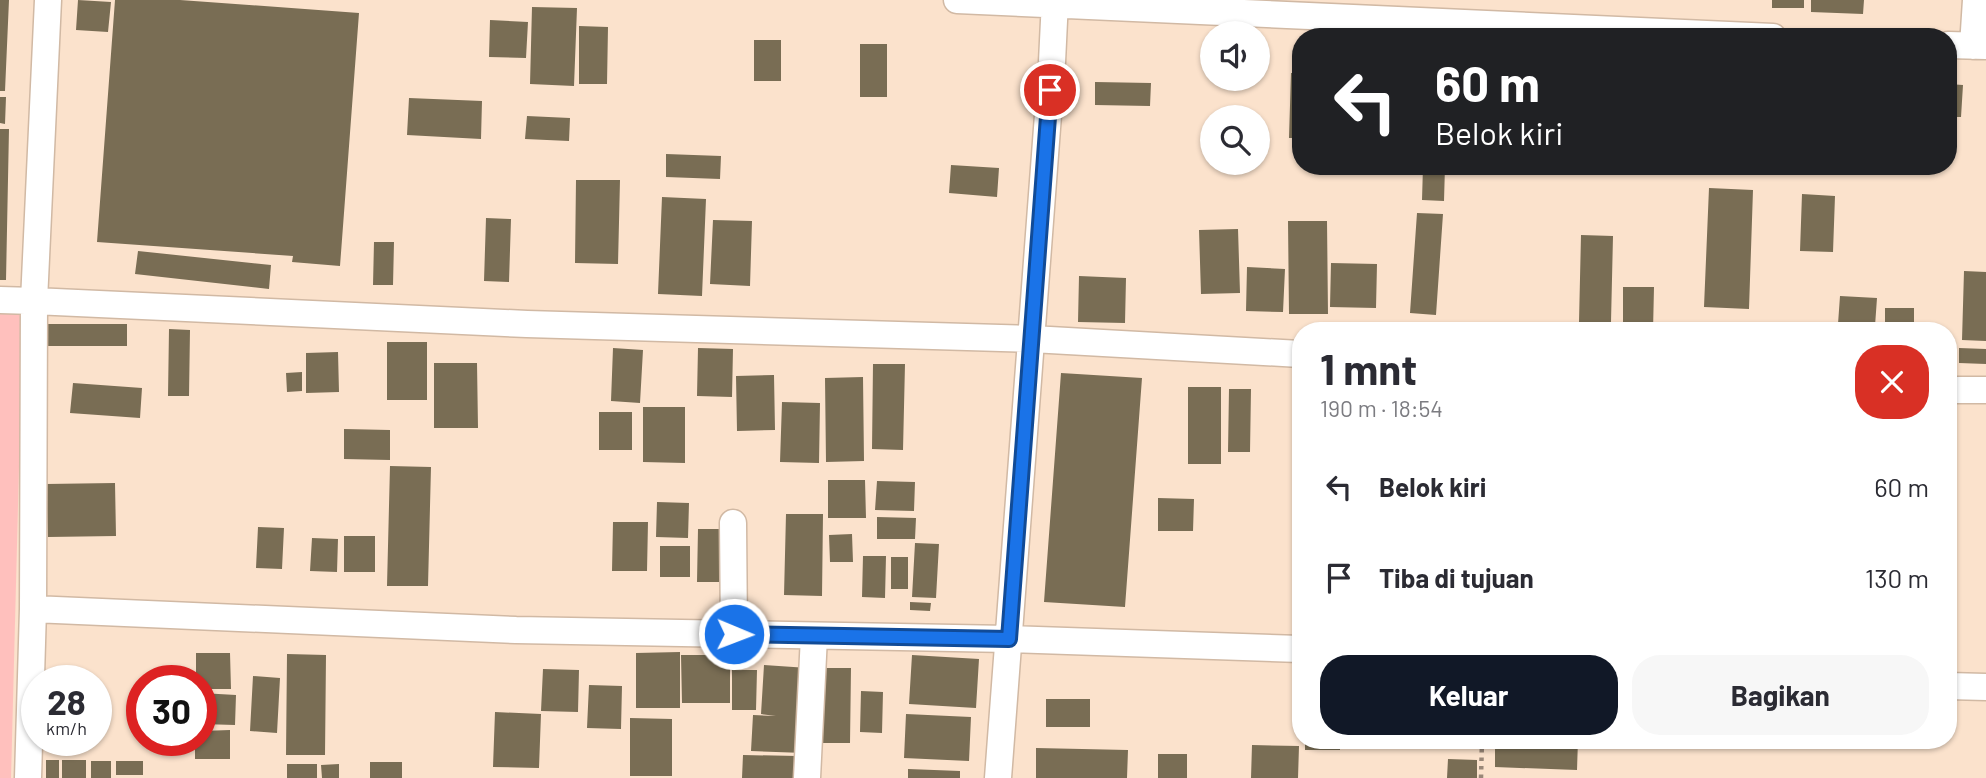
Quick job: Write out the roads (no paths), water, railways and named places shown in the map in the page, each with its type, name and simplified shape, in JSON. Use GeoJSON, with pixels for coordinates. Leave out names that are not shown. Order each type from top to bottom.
{"type":"FeatureCollection","features":[{"type":"Feature","properties":{"kind":"street"},"geometry":{"type":"LineString","coordinates":[[28,778],[33,609],[34,301],[48,0]]}},
{"type":"Feature","properties":{"kind":"street"},"geometry":{"type":"LineString","coordinates":[[957,0],[1055,2],[1588,28]]}},
{"type":"Feature","properties":{"kind":"street"},"geometry":{"type":"LineString","coordinates":[[1969,46],[1976,0]]}},
{"type":"Feature","properties":{"kind":"street"},"geometry":{"type":"LineString","coordinates":[[998,778],[1055,2]]}},
{"type":"Feature","properties":{"kind":"street"},"geometry":{"type":"LineString","coordinates":[[0,300],[513,323],[1032,339],[1292,354]]}},
{"type":"Feature","properties":{"kind":"street"},"geometry":{"type":"LineString","coordinates":[[1957,390],[1986,390]]}},
{"type":"Feature","properties":{"kind":"street"},"geometry":{"type":"LineString","coordinates":[[733,523],[734,634]]}},
{"type":"Feature","properties":{"kind":"street"},"geometry":{"type":"LineString","coordinates":[[33,609],[516,630],[1009,639],[1292,649]]}},
{"type":"Feature","properties":{"kind":"street"},"geometry":{"type":"LineString","coordinates":[[807,778],[814,636]]}},
{"type":"Feature","properties":{"kind":"street"},"geometry":{"type":"LineString","coordinates":[[1957,686],[1986,687]]}}]}
